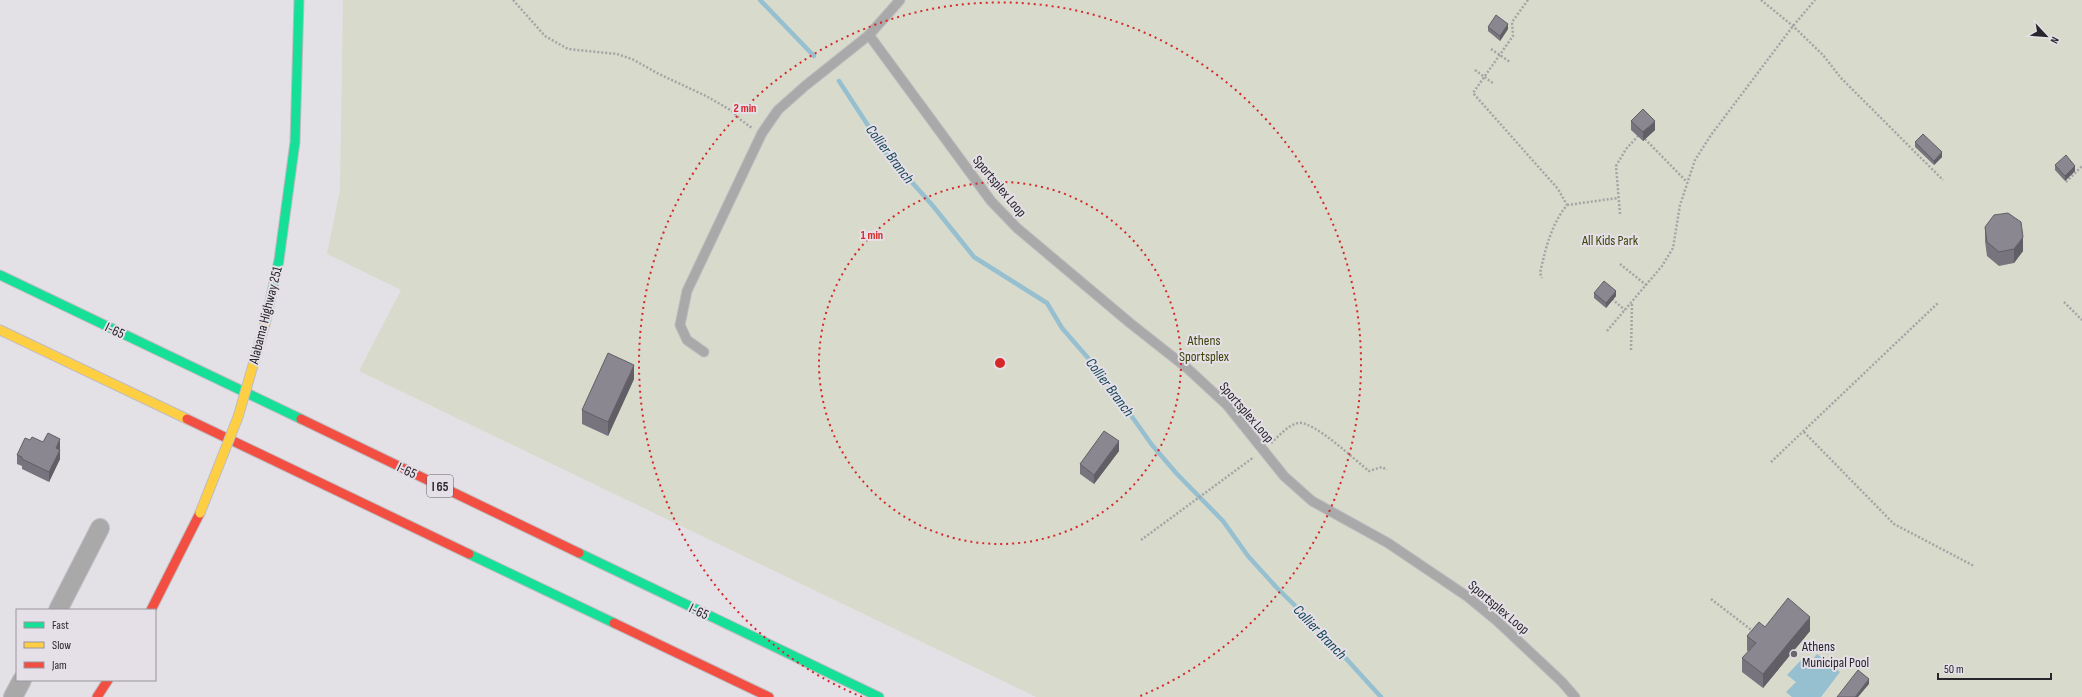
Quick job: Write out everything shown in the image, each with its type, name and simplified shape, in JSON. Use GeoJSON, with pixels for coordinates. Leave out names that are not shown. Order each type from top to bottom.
{"type":"FeatureCollection","features":[{"type":"Feature","properties":{"kind":"main road","name":"Alabama Highway 251"},"geometry":{"type":"LineString","coordinates":[[152,609],[200,512],[238,417],[265,324],[279,260],[295,142],[299,0]]}},
{"type":"Feature","properties":{"kind":"main road","name":"I-65"},"geometry":{"type":"LineString","coordinates":[[0,275],[879,697]]}},
{"type":"Feature","properties":{"kind":"main road"},"geometry":{"type":"LineString","coordinates":[[0,330],[769,697]]}},
{"type":"Feature","properties":{"kind":"main road"},"geometry":{"type":"LineString","coordinates":[[97,697],[107,681]]}},
{"type":"Feature","properties":{"kind":"street"},"geometry":{"type":"LineString","coordinates":[[59,609],[100,528]]}},
{"type":"Feature","properties":{"kind":"street"},"geometry":{"type":"LineString","coordinates":[[13,697],[21,681]]}},
{"type":"Feature","properties":{"kind":"lane"},"geometry":{"type":"LineString","coordinates":[[704,352],[687,340],[680,325],[687,291],[762,133],[778,110],[805,86],[869,35],[900,0]]}},
{"type":"Feature","properties":{"kind":"lane","name":"Sportsplex Loop"},"geometry":{"type":"LineString","coordinates":[[869,35],[991,201],[1017,228],[1130,323],[1187,368],[1227,406],[1262,451],[1289,481],[1312,500],[1388,544],[1468,597],[1502,625],[1562,682],[1575,697]]}},
{"type":"Feature","properties":{"kind":"path"},"geometry":{"type":"LineString","coordinates":[[513,0],[545,36],[568,50],[617,54],[632,59],[706,96],[732,111],[752,128]]}},
{"type":"Feature","properties":{"kind":"path"},"geometry":{"type":"LineString","coordinates":[[1528,0],[1512,22],[1513,36],[1473,93],[1558,189],[1567,205]]}},
{"type":"Feature","properties":{"kind":"path"},"geometry":{"type":"LineString","coordinates":[[1761,0],[1793,26],[1943,180]]}},
{"type":"Feature","properties":{"kind":"path"},"geometry":{"type":"LineString","coordinates":[[1607,331],[1662,266],[1673,248],[1680,205],[1695,160],[1711,135],[1793,26],[1816,0]]}},
{"type":"Feature","properties":{"kind":"path"},"geometry":{"type":"LineString","coordinates":[[1491,49],[1510,62]]}},
{"type":"Feature","properties":{"kind":"path"},"geometry":{"type":"LineString","coordinates":[[1475,70],[1494,84]]}},
{"type":"Feature","properties":{"kind":"path"},"geometry":{"type":"LineString","coordinates":[[1620,214],[1616,166],[1626,149],[1638,136]]}},
{"type":"Feature","properties":{"kind":"path"},"geometry":{"type":"LineString","coordinates":[[1645,139],[1688,182]]}},
{"type":"Feature","properties":{"kind":"path"},"geometry":{"type":"LineString","coordinates":[[2066,182],[2082,166]]}},
{"type":"Feature","properties":{"kind":"path"},"geometry":{"type":"LineString","coordinates":[[1542,278],[1540,273],[1550,232],[1567,205],[1618,198]]}},
{"type":"Feature","properties":{"kind":"path"},"geometry":{"type":"LineString","coordinates":[[1620,264],[1646,285]]}},
{"type":"Feature","properties":{"kind":"path"},"geometry":{"type":"LineString","coordinates":[[1612,299],[1625,310]]}},
{"type":"Feature","properties":{"kind":"path"},"geometry":{"type":"LineString","coordinates":[[1631,350],[1632,302]]}},
{"type":"Feature","properties":{"kind":"path"},"geometry":{"type":"LineString","coordinates":[[1771,462],[1939,302]]}},
{"type":"Feature","properties":{"kind":"path"},"geometry":{"type":"LineString","coordinates":[[2064,302],[2082,320]]}},
{"type":"Feature","properties":{"kind":"path"},"geometry":{"type":"LineString","coordinates":[[1269,445],[1293,424],[1300,422],[1309,425],[1320,432],[1369,471],[1382,467],[1387,470]]}},
{"type":"Feature","properties":{"kind":"path"},"geometry":{"type":"LineString","coordinates":[[1804,432],[1894,524],[1974,566]]}},
{"type":"Feature","properties":{"kind":"path"},"geometry":{"type":"LineString","coordinates":[[1141,540],[1195,502],[1254,456]]}},
{"type":"Feature","properties":{"kind":"path"},"geometry":{"type":"LineString","coordinates":[[1711,599],[1759,636]]}},
{"type":"Feature","properties":{"kind":"green space","name":"Athens Sportsplex"},"geometry":{"type":"Polygon","coordinates":[[[343,0],[2082,0],[2082,697],[1036,697],[359,371],[401,290],[327,254],[340,190],[343,0]]]}},
{"type":"Feature","properties":{"kind":"water"},"geometry":{"type":"Polygon","coordinates":[[[1817,654],[1840,672],[1821,697],[1792,697],[1786,692],[1796,682],[1787,675],[1803,658],[1810,663],[1817,654]]]}},
{"type":"Feature","properties":{"kind":"building"},"geometry":{"type":"Polygon","coordinates":[[[1496,15],[1508,24],[1500,36],[1488,27],[1496,15]]]}},
{"type":"Feature","properties":{"kind":"building"},"geometry":{"type":"Polygon","coordinates":[[[1643,109],[1655,121],[1643,132],[1631,121],[1643,109]]]}},
{"type":"Feature","properties":{"kind":"building"},"geometry":{"type":"Polygon","coordinates":[[[1923,134],[1942,152],[1934,161],[1915,142],[1923,134]]]}},
{"type":"Feature","properties":{"kind":"building"},"geometry":{"type":"Polygon","coordinates":[[[2066,155],[2075,166],[2065,176],[2055,165],[2066,155]]]}},
{"type":"Feature","properties":{"kind":"building"},"geometry":{"type":"Polygon","coordinates":[[[2008,213],[2021,222],[2023,237],[2014,249],[1999,252],[1987,242],[1985,227],[1994,215],[2008,213]]]}},
{"type":"Feature","properties":{"kind":"building"},"geometry":{"type":"Polygon","coordinates":[[[1604,281],[1616,291],[1606,303],[1594,293],[1604,281]]]}},
{"type":"Feature","properties":{"kind":"building"},"geometry":{"type":"Polygon","coordinates":[[[608,353],[634,365],[608,422],[582,410],[608,353]]]}},
{"type":"Feature","properties":{"kind":"building"},"geometry":{"type":"Polygon","coordinates":[[[1104,431],[1119,441],[1094,475],[1080,464],[1104,431]]]}},
{"type":"Feature","properties":{"kind":"building"},"geometry":{"type":"Polygon","coordinates":[[[48,433],[60,439],[56,448],[60,450],[49,472],[17,455],[25,438],[30,440],[32,437],[43,442],[48,433]]]}},
{"type":"Feature","properties":{"kind":"building"},"geometry":{"type":"Polygon","coordinates":[[[1788,598],[1810,617],[1763,674],[1742,658],[1756,643],[1747,636],[1759,622],[1765,627],[1788,598]]]}},
{"type":"Feature","properties":{"kind":"building"},"geometry":{"type":"Polygon","coordinates":[[[1858,670],[1869,679],[1855,697],[1837,697],[1858,670]]]}},
{"type":"Feature","properties":{"kind":"waterway","name":"Collier Branch"},"geometry":{"type":"LineString","coordinates":[[760,0],[814,56]]}},
{"type":"Feature","properties":{"kind":"waterway","name":"Collier Branch"},"geometry":{"type":"LineString","coordinates":[[839,81],[886,153],[933,206],[974,257],[1047,303],[1062,328],[1101,373],[1152,445],[1177,474],[1223,521],[1248,556],[1277,588],[1321,631],[1381,697]]}},
{"type":"Feature","properties":{"kind":"traffic: fast"},"geometry":{"type":"LineString","coordinates":[[265,324],[279,260],[295,142],[299,0]]}},
{"type":"Feature","properties":{"kind":"traffic: fast"},"geometry":{"type":"LineString","coordinates":[[0,275],[301,419]]}},
{"type":"Feature","properties":{"kind":"traffic: fast"},"geometry":{"type":"LineString","coordinates":[[579,553],[879,697]]}},
{"type":"Feature","properties":{"kind":"traffic: fast"},"geometry":{"type":"LineString","coordinates":[[469,554],[614,623]]}},
{"type":"Feature","properties":{"kind":"traffic: slow"},"geometry":{"type":"LineString","coordinates":[[200,513],[238,417],[265,324]]}},
{"type":"Feature","properties":{"kind":"traffic: slow"},"geometry":{"type":"LineString","coordinates":[[0,330],[187,419]]}},
{"type":"Feature","properties":{"kind":"traffic: jam"},"geometry":{"type":"LineString","coordinates":[[187,419],[469,554]]}},
{"type":"Feature","properties":{"kind":"traffic: jam"},"geometry":{"type":"LineString","coordinates":[[301,419],[579,553]]}},
{"type":"Feature","properties":{"kind":"traffic: jam"},"geometry":{"type":"LineString","coordinates":[[152,609],[200,513]]}},
{"type":"Feature","properties":{"kind":"traffic: jam"},"geometry":{"type":"LineString","coordinates":[[614,623],[769,697]]}},
{"type":"Feature","properties":{"kind":"traffic: jam"},"geometry":{"type":"LineString","coordinates":[[97,697],[107,681]]}},
{"type":"Feature","properties":{"kind":"place","name":"Athens Municipal Pool"},"geometry":{"type":"Point","coordinates":[1794,654]}},
{"type":"Feature","properties":{"kind":"park label","name":"All Kids Park"},"geometry":{"type":"Point","coordinates":[1610,240]}}]}
